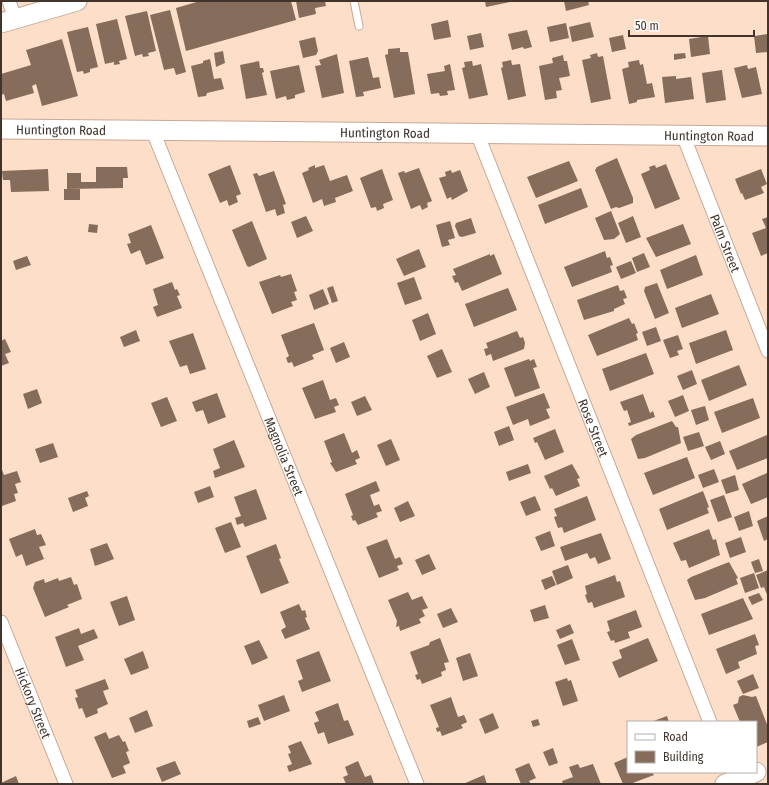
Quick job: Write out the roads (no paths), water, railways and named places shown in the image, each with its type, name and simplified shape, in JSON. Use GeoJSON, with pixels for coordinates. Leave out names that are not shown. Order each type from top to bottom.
{"type":"FeatureCollection","features":[{"type":"Feature","properties":{"kind":"main road"},"geometry":{"type":"LineString","coordinates":[[8,21],[77,1]]}},
{"type":"Feature","properties":{"kind":"main road","name":"Huntington Road"},"geometry":{"type":"LineString","coordinates":[[1,129],[152,129],[768,136]]}},
{"type":"Feature","properties":{"kind":"main road"},"geometry":{"type":"LineString","coordinates":[[757,772],[768,767]]}},
{"type":"Feature","properties":{"kind":"main road"},"geometry":{"type":"LineString","coordinates":[[730,780],[753,773]]}},
{"type":"Feature","properties":{"kind":"street"},"geometry":{"type":"LineString","coordinates":[[8,21],[9,1]]}},
{"type":"Feature","properties":{"kind":"street","name":"Magnolia Street"},"geometry":{"type":"LineString","coordinates":[[152,129],[417,784]]}},
{"type":"Feature","properties":{"kind":"street","name":"Rose Street"},"geometry":{"type":"LineString","coordinates":[[477,133],[710,721]]}},
{"type":"Feature","properties":{"kind":"street","name":"Palm Street"},"geometry":{"type":"LineString","coordinates":[[683,136],[768,351]]}},
{"type":"Feature","properties":{"kind":"street","name":"Hickory Street"},"geometry":{"type":"LineString","coordinates":[[1,622],[66,784]]}},
{"type":"Feature","properties":{"kind":"lane"},"geometry":{"type":"LineString","coordinates":[[354,1],[359,26]]}}]}
